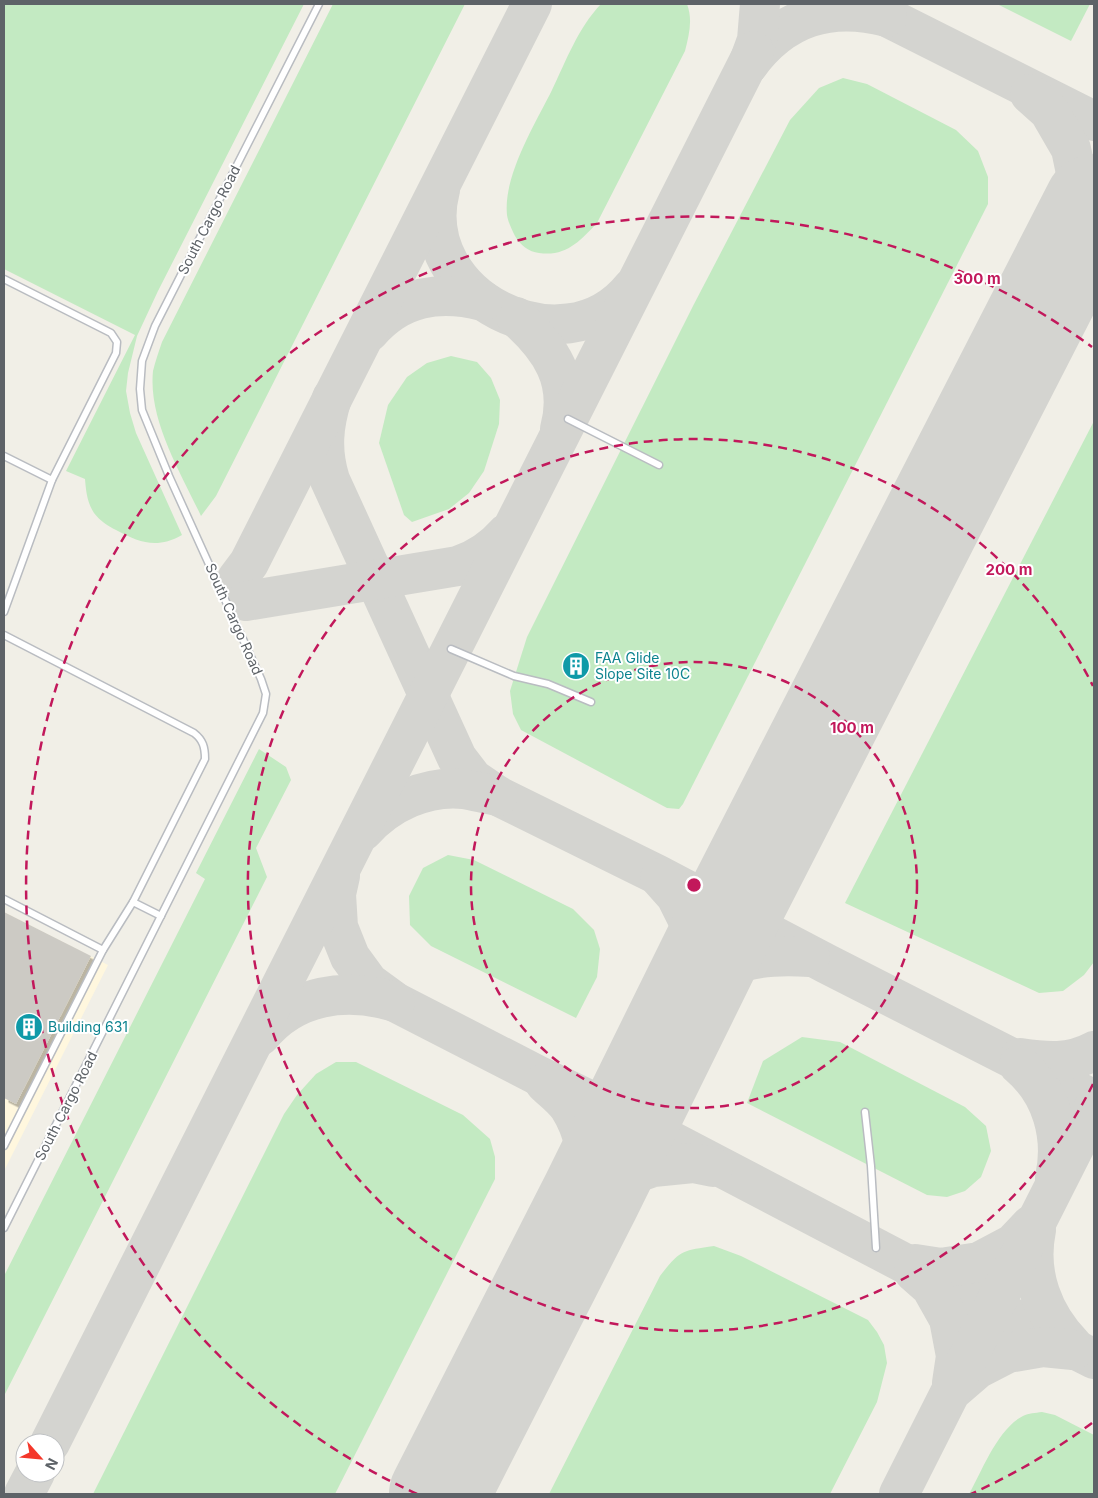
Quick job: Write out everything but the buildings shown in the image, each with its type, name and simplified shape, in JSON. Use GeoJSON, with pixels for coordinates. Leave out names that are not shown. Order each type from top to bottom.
{"type":"FeatureCollection","features":[{"type":"Feature","properties":{"kind":"lane","name":"South Cargo Road"},"geometry":{"type":"LineString","coordinates":[[4,1228],[263,713],[266,694],[258,671],[169,476],[142,410],[140,389],[142,361],[155,326],[319,4]]}},
{"type":"Feature","properties":{"kind":"lane"},"geometry":{"type":"LineString","coordinates":[[4,279],[111,333],[117,342],[116,353],[52,480],[4,612]]}},
{"type":"Feature","properties":{"kind":"lane"},"geometry":{"type":"LineString","coordinates":[[568,419],[659,465]]}},
{"type":"Feature","properties":{"kind":"lane"},"geometry":{"type":"LineString","coordinates":[[4,456],[52,480]]}},
{"type":"Feature","properties":{"kind":"lane"},"geometry":{"type":"LineString","coordinates":[[4,635],[194,733],[201,739],[205,748],[205,759],[133,902],[103,950],[4,1146]]}},
{"type":"Feature","properties":{"kind":"lane"},"geometry":{"type":"LineString","coordinates":[[451,649],[514,676],[548,684],[591,702]]}},
{"type":"Feature","properties":{"kind":"lane"},"geometry":{"type":"LineString","coordinates":[[4,899],[103,950]]}},
{"type":"Feature","properties":{"kind":"lane"},"geometry":{"type":"LineString","coordinates":[[133,902],[161,916]]}},
{"type":"Feature","properties":{"kind":"lane"},"geometry":{"type":"LineString","coordinates":[[865,1112],[871,1166],[876,1248]]}},
{"type":"Feature","properties":{"kind":"shaded area","name":"Building 631"},"geometry":{"type":"Polygon","coordinates":[[[4,912],[108,965],[4,1171],[4,912]]]}},
{"type":"Feature","properties":{"kind":"green space"},"geometry":{"type":"Polygon","coordinates":[[[4,4],[304,4],[137,336],[128,373],[126,391],[136,433],[182,535],[165,542],[149,543],[141,541],[125,535],[104,523],[94,513],[90,505],[85,479],[66,471],[135,335],[4,269],[4,4]]]}},
{"type":"Feature","properties":{"kind":"green space"},"geometry":{"type":"Polygon","coordinates":[[[333,4],[465,4],[216,496],[201,516],[161,427],[153,390],[153,371],[162,342],[333,4]]]}},
{"type":"Feature","properties":{"kind":"green space"},"geometry":{"type":"Polygon","coordinates":[[[601,4],[687,4],[690,22],[685,51],[597,223],[585,236],[565,250],[549,254],[535,252],[528,250],[519,242],[509,223],[507,200],[510,184],[529,134],[573,45],[586,23],[601,4]]]}},
{"type":"Feature","properties":{"kind":"green space"},"geometry":{"type":"Polygon","coordinates":[[[997,4],[1090,4],[1071,41],[997,4]]]}},
{"type":"Feature","properties":{"kind":"green space"},"geometry":{"type":"Polygon","coordinates":[[[843,78],[867,84],[956,130],[978,151],[988,177],[988,204],[683,804],[679,809],[667,808],[521,730],[513,714],[510,691],[527,637],[693,306],[790,120],[819,88],[843,78]]]}},
{"type":"Feature","properties":{"kind":"green space"},"geometry":{"type":"Polygon","coordinates":[[[451,356],[477,362],[491,378],[500,400],[499,424],[484,471],[469,493],[449,509],[412,522],[404,515],[379,443],[388,405],[407,377],[427,363],[451,356]]]}},
{"type":"Feature","properties":{"kind":"green space"},"geometry":{"type":"Polygon","coordinates":[[[1094,421],[1094,962],[1084,975],[1063,991],[1039,993],[845,903],[1094,421]]]}},
{"type":"Feature","properties":{"kind":"green space"},"geometry":{"type":"Polygon","coordinates":[[[259,749],[286,767],[291,780],[256,848],[267,877],[4,1396],[4,1276],[205,879],[196,873],[259,749]]]}},
{"type":"Feature","properties":{"kind":"green space"},"geometry":{"type":"Polygon","coordinates":[[[448,855],[474,860],[573,909],[594,930],[600,949],[597,977],[576,1018],[431,946],[410,925],[409,896],[423,868],[448,855]]]}},
{"type":"Feature","properties":{"kind":"green space"},"geometry":{"type":"Polygon","coordinates":[[[802,1037],[840,1042],[965,1107],[986,1126],[991,1151],[981,1177],[965,1191],[947,1197],[927,1195],[747,1103],[763,1061],[802,1037]]]}},
{"type":"Feature","properties":{"kind":"green space"},"geometry":{"type":"Polygon","coordinates":[[[336,1062],[356,1062],[463,1115],[490,1139],[495,1157],[495,1179],[335,1494],[93,1494],[284,1114],[297,1095],[316,1074],[336,1062]]]}},
{"type":"Feature","properties":{"kind":"green space"},"geometry":{"type":"Polygon","coordinates":[[[714,1246],[741,1256],[868,1320],[884,1345],[887,1363],[877,1402],[830,1494],[549,1494],[660,1276],[683,1253],[714,1246]]]}},
{"type":"Feature","properties":{"kind":"green space"},"geometry":{"type":"Polygon","coordinates":[[[1042,1412],[1055,1415],[1094,1435],[1094,1494],[969,1494],[991,1451],[1006,1430],[1023,1416],[1042,1412]]]}},
{"type":"Feature","properties":{"kind":"taxiway"},"geometry":{"type":"LineString","coordinates":[[237,579],[249,563],[532,4]]}},
{"type":"Feature","properties":{"kind":"taxiway"},"geometry":{"type":"LineString","coordinates":[[748,65],[757,40],[760,4]]}},
{"type":"Feature","properties":{"kind":"taxiway"},"geometry":{"type":"LineString","coordinates":[[861,4],[1094,121]]}},
{"type":"Feature","properties":{"kind":"taxiway"},"geometry":{"type":"LineString","coordinates":[[748,65],[776,35],[809,17],[846,11],[887,17]]}},
{"type":"Feature","properties":{"kind":"taxiway"},"geometry":{"type":"LineString","coordinates":[[55,1433],[754,51]]}},
{"type":"Feature","properties":{"kind":"taxiway"},"geometry":{"type":"LineString","coordinates":[[1030,94],[1049,111],[1071,149],[1080,192],[1078,237]]}},
{"type":"Feature","properties":{"kind":"taxiway"},"geometry":{"type":"LineString","coordinates":[[440,190],[437,228],[448,262],[470,290],[500,311],[534,322],[569,323],[603,313],[632,288]]}},
{"type":"Feature","properties":{"kind":"taxiway"},"geometry":{"type":"LineString","coordinates":[[369,332],[394,310],[407,303],[421,299],[451,296],[483,301]]}},
{"type":"Feature","properties":{"kind":"taxiway"},"geometry":{"type":"LineString","coordinates":[[516,317],[549,353],[556,367],[564,396],[560,429]]}},
{"type":"Feature","properties":{"kind":"taxiway"},"geometry":{"type":"LineString","coordinates":[[332,398],[324,439],[325,459],[330,480],[457,758],[473,779],[498,796],[658,875],[827,964],[1094,1100]]}},
{"type":"Feature","properties":{"kind":"taxiway"},"geometry":{"type":"LineString","coordinates":[[246,601],[458,566],[485,553],[506,534]]}},
{"type":"Feature","properties":{"kind":"taxiway"},"geometry":{"type":"LineString","coordinates":[[363,831],[396,804],[422,793],[436,790],[464,789],[498,796]]}},
{"type":"Feature","properties":{"kind":"taxiway"},"geometry":{"type":"LineString","coordinates":[[340,876],[336,894],[338,927],[350,957],[369,983],[395,1002],[537,1075],[629,1119],[904,1263],[1094,1359]]}},
{"type":"Feature","properties":{"kind":"taxiway"},"geometry":{"type":"LineString","coordinates":[[660,878],[676,896],[689,922],[695,952],[696,974],[690,996],[718,973],[745,961],[775,956],[810,957]]}},
{"type":"Feature","properties":{"kind":"taxiway"},"geometry":{"type":"LineString","coordinates":[[260,1036],[289,1011],[305,1003],[322,998],[358,995],[377,997],[395,1002]]}},
{"type":"Feature","properties":{"kind":"taxiway"},"geometry":{"type":"LineString","coordinates":[[1020,1058],[1058,1061],[1076,1058],[1094,1051]]}},
{"type":"Feature","properties":{"kind":"taxiway"},"geometry":{"type":"LineString","coordinates":[[1019,1065],[1040,1089],[1053,1116],[1058,1147],[1055,1178]]}},
{"type":"Feature","properties":{"kind":"taxiway"},"geometry":{"type":"LineString","coordinates":[[545,1083],[567,1104],[580,1128],[586,1150],[591,1196],[621,1178],[653,1167],[693,1163],[713,1167]]}},
{"type":"Feature","properties":{"kind":"taxiway"},"geometry":{"type":"LineString","coordinates":[[899,1494],[1094,1108]]}},
{"type":"Feature","properties":{"kind":"taxiway"},"geometry":{"type":"LineString","coordinates":[[915,1264],[941,1268],[979,1262],[1013,1244],[1031,1225]]}},
{"type":"Feature","properties":{"kind":"taxiway"},"geometry":{"type":"LineString","coordinates":[[1036,1230],[1034,1262],[1040,1293],[1053,1321],[1073,1346]]}},
{"type":"Feature","properties":{"kind":"taxiway"},"geometry":{"type":"LineString","coordinates":[[914,1272],[931,1287],[949,1319],[956,1356],[952,1383]]}},
{"type":"Feature","properties":{"kind":"taxiway"},"geometry":{"type":"LineString","coordinates":[[955,1388],[977,1369],[1008,1353],[1043,1347],[1073,1350]]}},
{"type":"Feature","properties":{"kind":"taxiway"},"geometry":{"type":"LineString","coordinates":[[24,1494],[30,1483]]}},
{"type":"Feature","properties":{"kind":"runway"},"geometry":{"type":"LineString","coordinates":[[439,1494],[591,1196],[730,914],[1094,204]]}},
{"type":"Feature","properties":{"kind":"place","name":"FAA Glide Slope Site 10C"},"geometry":{"type":"Point","coordinates":[576,666]}},
{"type":"Feature","properties":{"kind":"place","name":"Building 631"},"geometry":{"type":"Point","coordinates":[29,1027]}}]}
